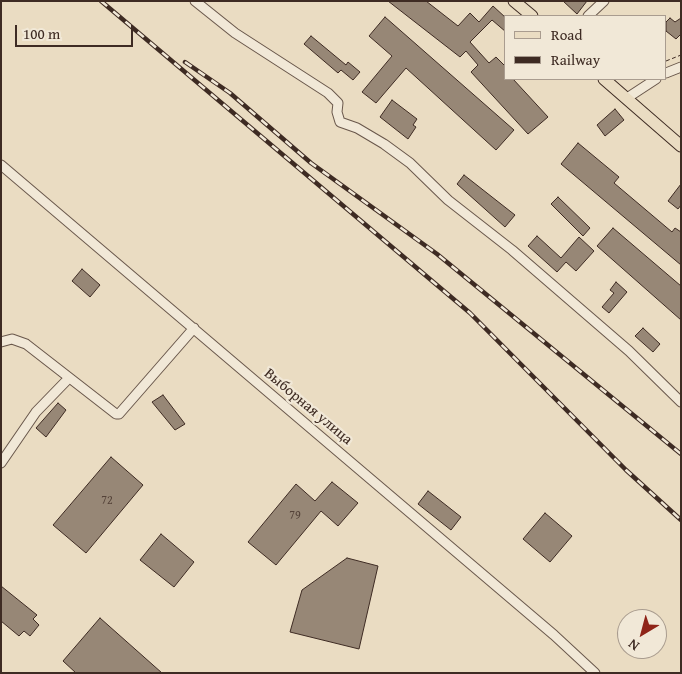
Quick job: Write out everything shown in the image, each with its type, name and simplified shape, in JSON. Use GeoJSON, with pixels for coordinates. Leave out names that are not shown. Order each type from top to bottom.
{"type":"FeatureCollection","features":[{"type":"Feature","properties":{"kind":"main road"},"geometry":{"type":"LineString","coordinates":[[514,1],[531,15]]}},
{"type":"Feature","properties":{"kind":"main road"},"geometry":{"type":"LineString","coordinates":[[605,80],[681,146]]}},
{"type":"Feature","properties":{"kind":"street"},"geometry":{"type":"LineString","coordinates":[[195,1],[235,32],[328,92],[338,103],[337,112],[340,122],[358,128],[384,144],[410,164],[448,200],[512,250],[629,351],[681,402]]}},
{"type":"Feature","properties":{"kind":"street"},"geometry":{"type":"LineString","coordinates":[[589,15],[604,1]]}},
{"type":"Feature","properties":{"kind":"street"},"geometry":{"type":"LineString","coordinates":[[667,73],[681,67]]}},
{"type":"Feature","properties":{"kind":"street"},"geometry":{"type":"LineString","coordinates":[[637,80],[644,86]]}},
{"type":"Feature","properties":{"kind":"street"},"geometry":{"type":"LineString","coordinates":[[627,98],[654,80]]}},
{"type":"Feature","properties":{"kind":"street","name":"Выборная улица"},"geometry":{"type":"LineString","coordinates":[[1,165],[554,634],[595,673]]}},
{"type":"Feature","properties":{"kind":"street"},"geometry":{"type":"LineString","coordinates":[[1,342],[12,339],[26,344],[116,414],[119,414],[124,411],[194,328]]}},
{"type":"Feature","properties":{"kind":"street"},"geometry":{"type":"LineString","coordinates":[[1,463],[36,412],[69,378]]}},
{"type":"Feature","properties":{"kind":"path"},"geometry":{"type":"LineString","coordinates":[[667,61],[681,54]]}},
{"type":"Feature","properties":{"kind":"building"},"geometry":{"type":"Polygon","coordinates":[[[388,1],[426,1],[458,26],[470,13],[479,22],[493,6],[504,16],[504,30],[492,20],[470,42],[489,63],[496,57],[504,65],[504,80],[514,80],[548,117],[528,134],[471,72],[478,65],[466,51],[460,57],[388,1]]]}},
{"type":"Feature","properties":{"kind":"building"},"geometry":{"type":"Polygon","coordinates":[[[563,1],[587,1],[577,14],[563,1]]]}},
{"type":"Feature","properties":{"kind":"building"},"geometry":{"type":"Polygon","coordinates":[[[385,17],[514,130],[496,150],[406,68],[376,103],[362,92],[392,56],[369,36],[385,17]]]}},
{"type":"Feature","properties":{"kind":"building"},"geometry":{"type":"Polygon","coordinates":[[[670,18],[675,22],[681,18],[681,34],[676,39],[667,32],[667,21],[670,18]]]}},
{"type":"Feature","properties":{"kind":"building"},"geometry":{"type":"Polygon","coordinates":[[[311,36],[346,65],[348,62],[360,72],[353,80],[341,70],[338,73],[304,44],[311,36]]]}},
{"type":"Feature","properties":{"kind":"building"},"geometry":{"type":"Polygon","coordinates":[[[392,100],[417,119],[413,125],[416,127],[408,139],[380,117],[392,100]]]}},
{"type":"Feature","properties":{"kind":"building"},"geometry":{"type":"Polygon","coordinates":[[[615,109],[624,120],[605,136],[597,125],[615,109]]]}},
{"type":"Feature","properties":{"kind":"building"},"geometry":{"type":"Polygon","coordinates":[[[578,143],[619,177],[614,183],[672,232],[675,228],[681,232],[681,265],[561,164],[578,143]]]}},
{"type":"Feature","properties":{"kind":"building"},"geometry":{"type":"Polygon","coordinates":[[[464,175],[515,215],[505,227],[457,184],[464,175]]]}},
{"type":"Feature","properties":{"kind":"building"},"geometry":{"type":"Polygon","coordinates":[[[681,184],[681,205],[678,209],[668,201],[681,184]]]}},
{"type":"Feature","properties":{"kind":"building"},"geometry":{"type":"Polygon","coordinates":[[[558,197],[590,228],[583,236],[551,204],[558,197]]]}},
{"type":"Feature","properties":{"kind":"building"},"geometry":{"type":"Polygon","coordinates":[[[613,228],[681,286],[681,320],[597,246],[613,228]]]}},
{"type":"Feature","properties":{"kind":"building"},"geometry":{"type":"Polygon","coordinates":[[[537,236],[561,258],[579,237],[594,251],[576,271],[566,262],[557,272],[528,246],[537,236]]]}},
{"type":"Feature","properties":{"kind":"building"},"geometry":{"type":"Polygon","coordinates":[[[82,269],[100,285],[90,297],[72,281],[82,269]]]}},
{"type":"Feature","properties":{"kind":"building"},"geometry":{"type":"Polygon","coordinates":[[[616,282],[627,292],[609,313],[602,307],[614,293],[610,290],[616,282]]]}},
{"type":"Feature","properties":{"kind":"building"},"geometry":{"type":"Polygon","coordinates":[[[643,328],[660,344],[653,352],[635,336],[643,328]]]}},
{"type":"Feature","properties":{"kind":"building"},"geometry":{"type":"Polygon","coordinates":[[[163,395],[185,424],[175,430],[152,402],[163,395]]]}},
{"type":"Feature","properties":{"kind":"building"},"geometry":{"type":"Polygon","coordinates":[[[58,403],[66,410],[46,437],[36,428],[58,403]]]}},
{"type":"Feature","properties":{"kind":"building"},"geometry":{"type":"Polygon","coordinates":[[[111,457],[143,485],[86,553],[53,525],[111,457]]]}},
{"type":"Feature","properties":{"kind":"building"},"geometry":{"type":"Polygon","coordinates":[[[332,482],[358,503],[338,526],[321,511],[276,565],[248,542],[296,484],[315,501],[332,482]]]}},
{"type":"Feature","properties":{"kind":"building"},"geometry":{"type":"Polygon","coordinates":[[[428,491],[461,517],[451,530],[418,504],[428,491]]]}},
{"type":"Feature","properties":{"kind":"building"},"geometry":{"type":"Polygon","coordinates":[[[545,513],[572,536],[550,562],[523,539],[545,513]]]}},
{"type":"Feature","properties":{"kind":"building"},"geometry":{"type":"Polygon","coordinates":[[[161,534],[194,562],[174,587],[140,560],[161,534]]]}},
{"type":"Feature","properties":{"kind":"building"},"geometry":{"type":"Polygon","coordinates":[[[347,558],[378,566],[359,649],[290,632],[302,590],[347,558]]]}},
{"type":"Feature","properties":{"kind":"building"},"geometry":{"type":"Polygon","coordinates":[[[1,586],[37,615],[33,619],[39,625],[30,636],[24,631],[19,636],[1,621],[1,586]]]}},
{"type":"Feature","properties":{"kind":"building"},"geometry":{"type":"Polygon","coordinates":[[[100,618],[162,673],[76,673],[63,661],[100,618]]]}},
{"type":"Feature","properties":{"kind":"railway"},"geometry":{"type":"LineString","coordinates":[[101,1],[470,313],[626,470],[681,520]]}},
{"type":"Feature","properties":{"kind":"railway"},"geometry":{"type":"LineString","coordinates":[[185,62],[230,93],[311,163],[437,254],[681,454]]}}]}
